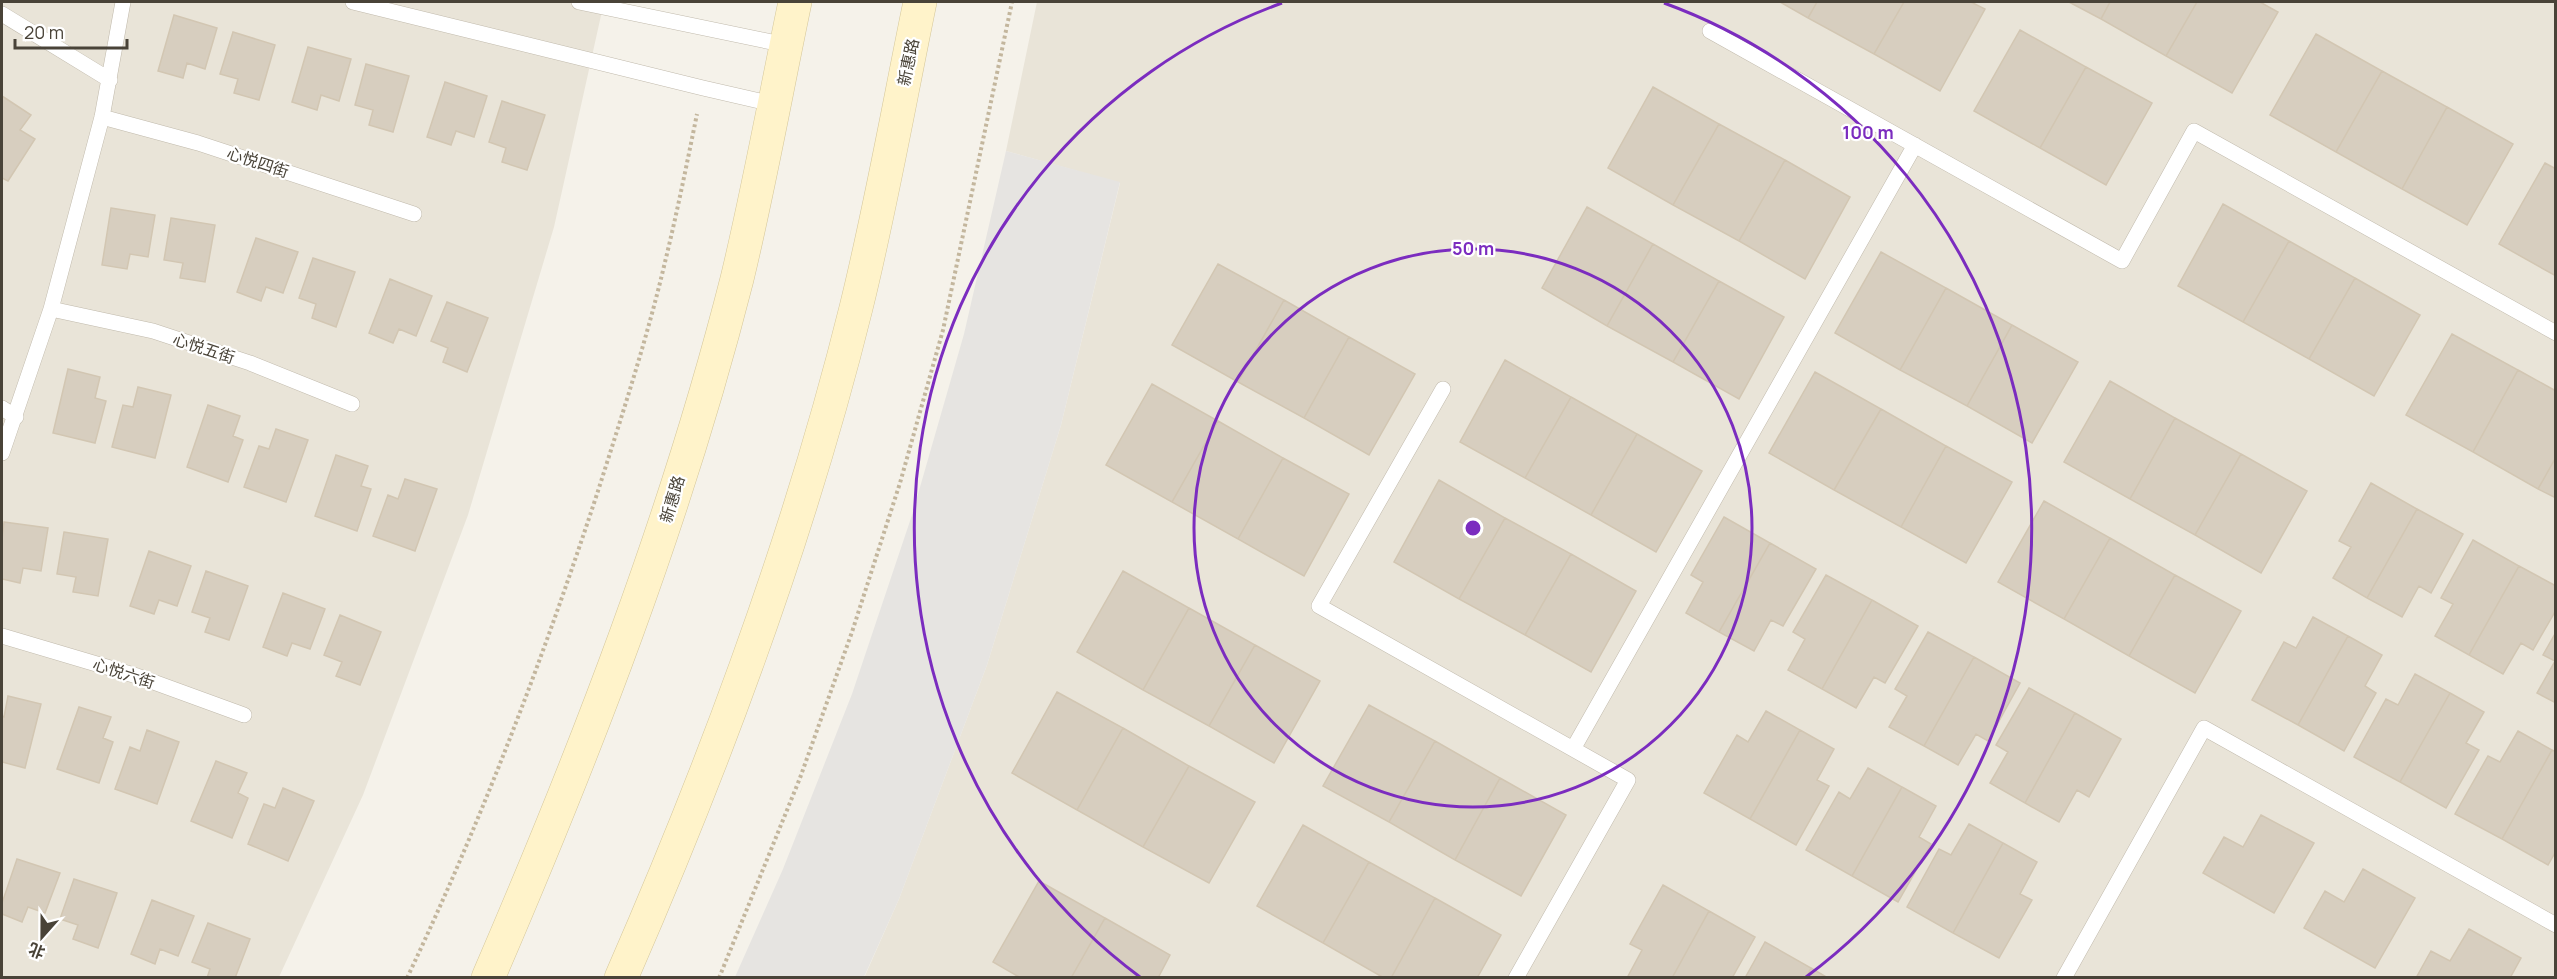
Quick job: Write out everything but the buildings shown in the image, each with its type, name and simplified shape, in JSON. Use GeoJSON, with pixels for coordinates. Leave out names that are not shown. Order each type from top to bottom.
{"type":"FeatureCollection","features":[{"type":"Feature","properties":{"kind":"main road","name":"新惠路"},"geometry":{"type":"LineString","coordinates":[[488,978],[601,704],[651,564],[696,422],[737,279],[795,2]]}},
{"type":"Feature","properties":{"kind":"main road","name":"新惠路"},"geometry":{"type":"LineString","coordinates":[[621,978],[660,889],[716,747],[767,603],[814,457],[856,308],[921,2]]}},
{"type":"Feature","properties":{"kind":"lane"},"geometry":{"type":"LineString","coordinates":[[2,453],[51,309],[102,117],[123,2]]}},
{"type":"Feature","properties":{"kind":"lane"},"geometry":{"type":"LineString","coordinates":[[352,2],[773,104]]}},
{"type":"Feature","properties":{"kind":"lane"},"geometry":{"type":"LineString","coordinates":[[579,2],[786,45]]}},
{"type":"Feature","properties":{"kind":"lane"},"geometry":{"type":"LineString","coordinates":[[2,14],[110,80]]}},
{"type":"Feature","properties":{"kind":"lane"},"geometry":{"type":"LineString","coordinates":[[1710,31],[2122,261],[2194,131],[2556,333]]}},
{"type":"Feature","properties":{"kind":"lane","name":"心悦四街"},"geometry":{"type":"LineString","coordinates":[[102,117],[198,143],[414,214]]}},
{"type":"Feature","properties":{"kind":"lane"},"geometry":{"type":"LineString","coordinates":[[1573,749],[1915,145]]}},
{"type":"Feature","properties":{"kind":"lane","name":"心悦五街"},"geometry":{"type":"LineString","coordinates":[[51,309],[153,331],[250,363],[352,404]]}},
{"type":"Feature","properties":{"kind":"lane"},"geometry":{"type":"LineString","coordinates":[[1443,389],[1319,606],[1628,780],[1516,978]]}},
{"type":"Feature","properties":{"kind":"lane"},"geometry":{"type":"LineString","coordinates":[[2,408],[16,417]]}},
{"type":"Feature","properties":{"kind":"lane","name":"心悦六街"},"geometry":{"type":"LineString","coordinates":[[2,636],[138,676],[244,715]]}},
{"type":"Feature","properties":{"kind":"lane"},"geometry":{"type":"LineString","coordinates":[[2064,978],[2204,728],[2556,925]]}},
{"type":"Feature","properties":{"kind":"path"},"geometry":{"type":"LineString","coordinates":[[719,978],[800,778],[852,632],[900,483],[943,330],[1012,2]]}},
{"type":"Feature","properties":{"kind":"path"},"geometry":{"type":"LineString","coordinates":[[407,978],[479,813],[533,678],[582,540],[627,401],[663,270],[703,88]]}},
{"type":"Feature","properties":{"kind":"shaded area"},"geometry":{"type":"Polygon","coordinates":[[[2,2],[604,2],[554,227],[468,515],[363,795],[279,977],[2,978],[2,2]]]}},
{"type":"Feature","properties":{"kind":"shaded area"},"geometry":{"type":"Polygon","coordinates":[[[1037,2],[2555,2],[2555,977],[864,978],[899,899],[987,665],[1061,425],[1120,183],[1006,151],[1037,2]]]}},
{"type":"Feature","properties":{"kind":"shaded area"},"geometry":{"type":"Polygon","coordinates":[[[1006,151],[1120,182],[1061,425],[987,665],[899,899],[864,977],[735,977],[783,869],[852,694],[912,515],[964,334],[1006,151]]]}}]}
